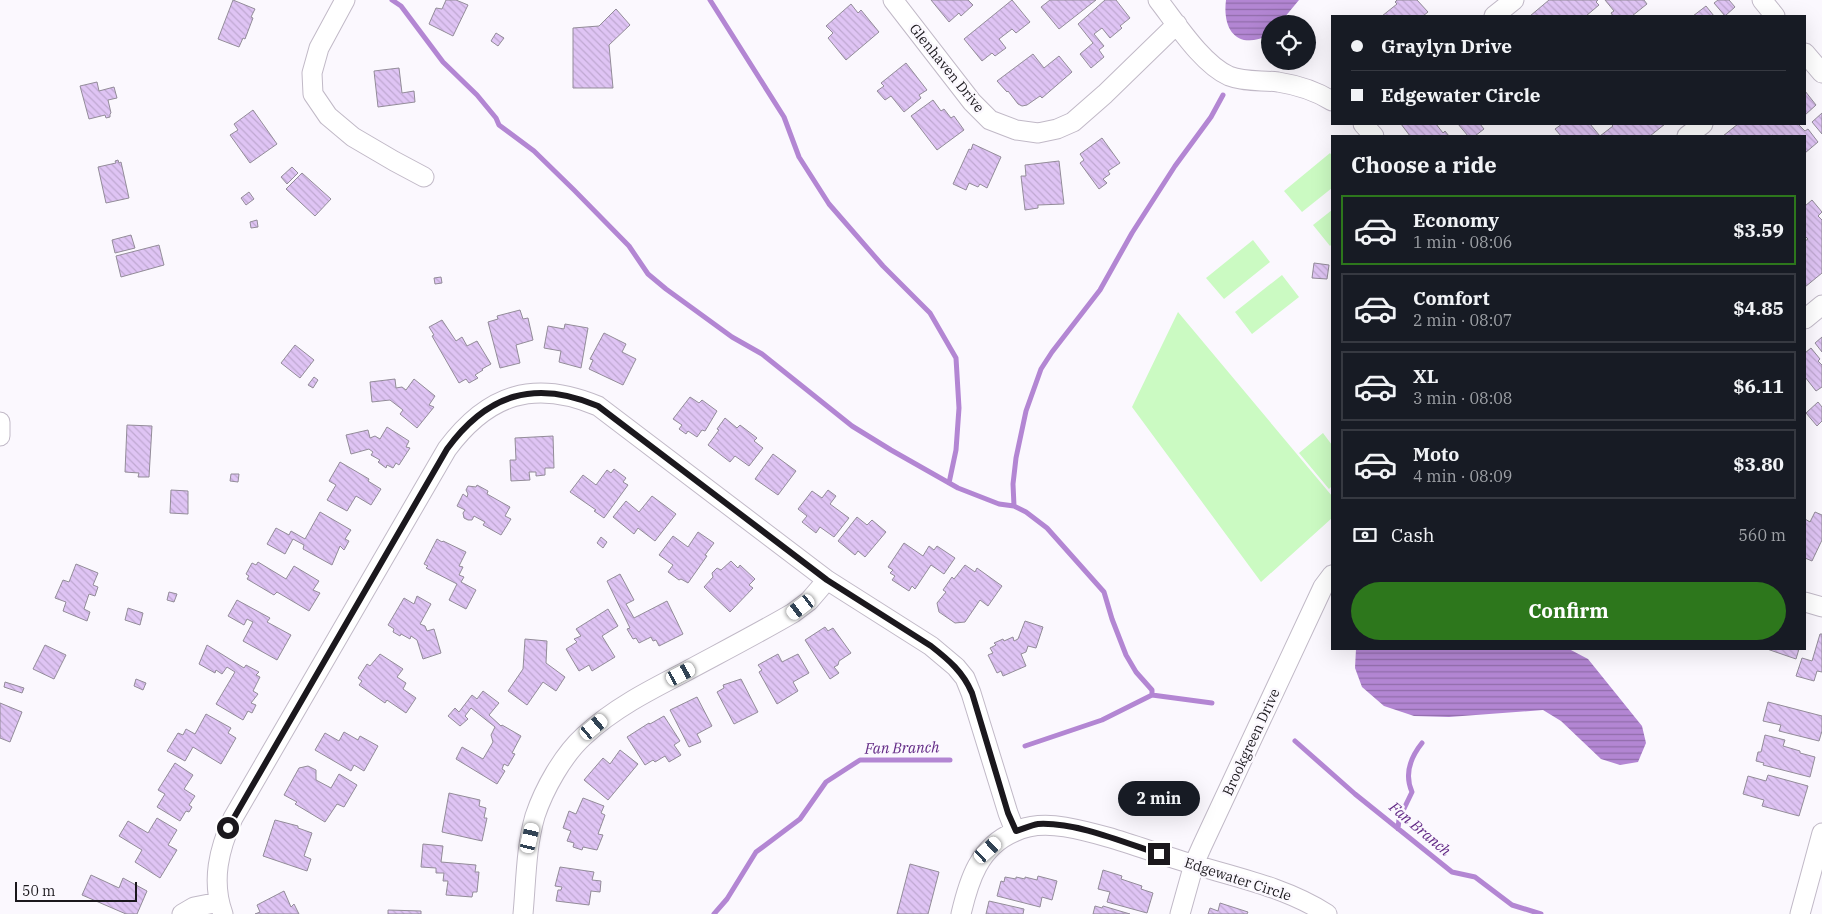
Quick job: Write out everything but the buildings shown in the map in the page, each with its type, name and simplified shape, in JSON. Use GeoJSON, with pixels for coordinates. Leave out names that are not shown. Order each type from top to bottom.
{"type":"FeatureCollection","features":[{"type":"Feature","properties":{"kind":"street"},"geometry":{"type":"LineString","coordinates":[[345,0],[319,48],[312,73],[313,94],[328,116],[353,137],[394,162],[424,177]]}},
{"type":"Feature","properties":{"kind":"street","name":"Glenhaven Drive"},"geometry":{"type":"LineString","coordinates":[[893,0],[972,102],[990,120],[1016,130],[1038,133],[1057,129],[1073,122],[1105,94],[1177,24]]}},
{"type":"Feature","properties":{"kind":"street"},"geometry":{"type":"LineString","coordinates":[[1158,0],[1200,54],[1214,67],[1242,80],[1279,82],[1307,89],[1331,101]]}},
{"type":"Feature","properties":{"kind":"street"},"geometry":{"type":"LineString","coordinates":[[1495,15],[1514,0]]}},
{"type":"Feature","properties":{"kind":"street"},"geometry":{"type":"LineString","coordinates":[[1762,0],[1774,15]]}},
{"type":"Feature","properties":{"kind":"street"},"geometry":{"type":"LineString","coordinates":[[1806,54],[1822,73]]}},
{"type":"Feature","properties":{"kind":"street"},"geometry":{"type":"LineString","coordinates":[[1365,125],[1373,135]]}},
{"type":"Feature","properties":{"kind":"street"},"geometry":{"type":"LineString","coordinates":[[1688,135],[1702,125]]}},
{"type":"Feature","properties":{"kind":"street"},"geometry":{"type":"LineString","coordinates":[[1806,318],[1822,305]]}},
{"type":"Feature","properties":{"kind":"street"},"geometry":{"type":"LineString","coordinates":[[182,914],[194,907],[221,908],[216,880],[224,837],[233,818],[447,449],[469,422],[490,408],[516,396],[539,392],[570,395],[598,406],[827,580],[931,646],[956,667],[966,678],[972,693],[1008,813],[1016,831]]}},
{"type":"Feature","properties":{"kind":"street"},"geometry":{"type":"LineString","coordinates":[[0,422],[0,436]]}},
{"type":"Feature","properties":{"kind":"street","name":"Brookgreen Drive"},"geometry":{"type":"LineString","coordinates":[[1180,914],[1194,864],[1323,587],[1331,575]]}},
{"type":"Feature","properties":{"kind":"street"},"geometry":{"type":"LineString","coordinates":[[523,914],[530,838],[535,817],[552,778],[582,737],[605,718],[635,698],[793,613],[809,601],[827,580]]}},
{"type":"Feature","properties":{"kind":"street"},"geometry":{"type":"LineString","coordinates":[[1806,602],[1822,607]]}},
{"type":"Feature","properties":{"kind":"street","name":"Edgewater Circle"},"geometry":{"type":"LineString","coordinates":[[961,914],[973,873],[980,859],[996,842],[1016,831],[1037,824],[1090,832],[1232,875],[1297,898],[1327,914]]}},
{"type":"Feature","properties":{"kind":"street"},"geometry":{"type":"LineString","coordinates":[[1800,914],[1822,833]]}},
{"type":"Feature","properties":{"kind":"green space"},"geometry":{"type":"Polygon","coordinates":[[[1330,153],[1331,189],[1302,212],[1284,191],[1330,153]]]}},
{"type":"Feature","properties":{"kind":"green space"},"geometry":{"type":"Polygon","coordinates":[[[1331,211],[1330,246],[1313,225],[1331,211]]]}},
{"type":"Feature","properties":{"kind":"green space"},"geometry":{"type":"Polygon","coordinates":[[[1253,240],[1270,262],[1224,299],[1206,278],[1253,240]]]}},
{"type":"Feature","properties":{"kind":"green space"},"geometry":{"type":"Polygon","coordinates":[[[1282,275],[1299,297],[1252,334],[1235,312],[1282,275]]]}},
{"type":"Feature","properties":{"kind":"green space"},"geometry":{"type":"Polygon","coordinates":[[[1178,312],[1331,495],[1331,519],[1261,582],[1132,407],[1178,312]]]}},
{"type":"Feature","properties":{"kind":"green space"},"geometry":{"type":"Polygon","coordinates":[[[1323,433],[1331,444],[1331,487],[1329,489],[1299,453],[1323,433]]]}},
{"type":"Feature","properties":{"kind":"shaded area"},"geometry":{"type":"Polygon","coordinates":[[[1226,0],[1299,0],[1286,15],[1261,15],[1261,38],[1258,39],[1241,39],[1235,35],[1230,29],[1225,11],[1226,0]]]}},
{"type":"Feature","properties":{"kind":"shaded area"},"geometry":{"type":"Polygon","coordinates":[[[1356,650],[1571,650],[1588,659],[1642,726],[1646,743],[1638,762],[1620,765],[1601,759],[1561,721],[1543,710],[1449,717],[1414,716],[1384,706],[1362,687],[1355,668],[1356,650]]]}},
{"type":"Feature","properties":{"kind":"waterway"},"geometry":{"type":"LineString","coordinates":[[392,0],[401,6],[443,62],[477,95],[496,118],[499,125],[534,151],[574,190],[629,246],[648,274],[666,289],[732,337],[762,354],[852,426],[958,488],[999,504],[1014,506],[1026,512],[1047,528],[1104,592],[1126,655],[1136,672],[1152,690],[1152,695]]}},
{"type":"Feature","properties":{"kind":"waterway"},"geometry":{"type":"LineString","coordinates":[[710,0],[784,117],[799,157],[829,204],[883,266],[930,313],[956,358],[959,408],[956,450],[949,483]]}},
{"type":"Feature","properties":{"kind":"waterway"},"geometry":{"type":"LineString","coordinates":[[1014,506],[1013,484],[1016,458],[1026,411],[1041,369],[1100,290],[1132,233],[1175,166],[1211,117],[1223,95]]}},
{"type":"Feature","properties":{"kind":"waterway","name":"Fan Branch"},"geometry":{"type":"LineString","coordinates":[[1025,746],[1102,720],[1152,695],[1212,703]]}},
{"type":"Feature","properties":{"kind":"waterway","name":"Fan Branch"},"geometry":{"type":"LineString","coordinates":[[1295,741],[1355,794],[1452,872],[1475,877],[1512,905],[1541,914]]}},
{"type":"Feature","properties":{"kind":"waterway"},"geometry":{"type":"LineString","coordinates":[[1398,829],[1399,819],[1412,792],[1408,773],[1411,760],[1422,743]]}},
{"type":"Feature","properties":{"kind":"waterway","name":"Fan Branch"},"geometry":{"type":"LineString","coordinates":[[714,914],[727,899],[756,852],[800,819],[826,782],[860,760],[950,760]]}},
{"type":"Feature","properties":{"kind":"route"},"geometry":{"type":"LineString","coordinates":[[228,828],[447,449],[469,422],[483,412],[516,396],[539,392],[570,395],[598,406],[827,580],[943,655],[966,678],[1008,813],[1016,831],[1037,824],[1064,827],[1090,832],[1159,854]]}}]}
